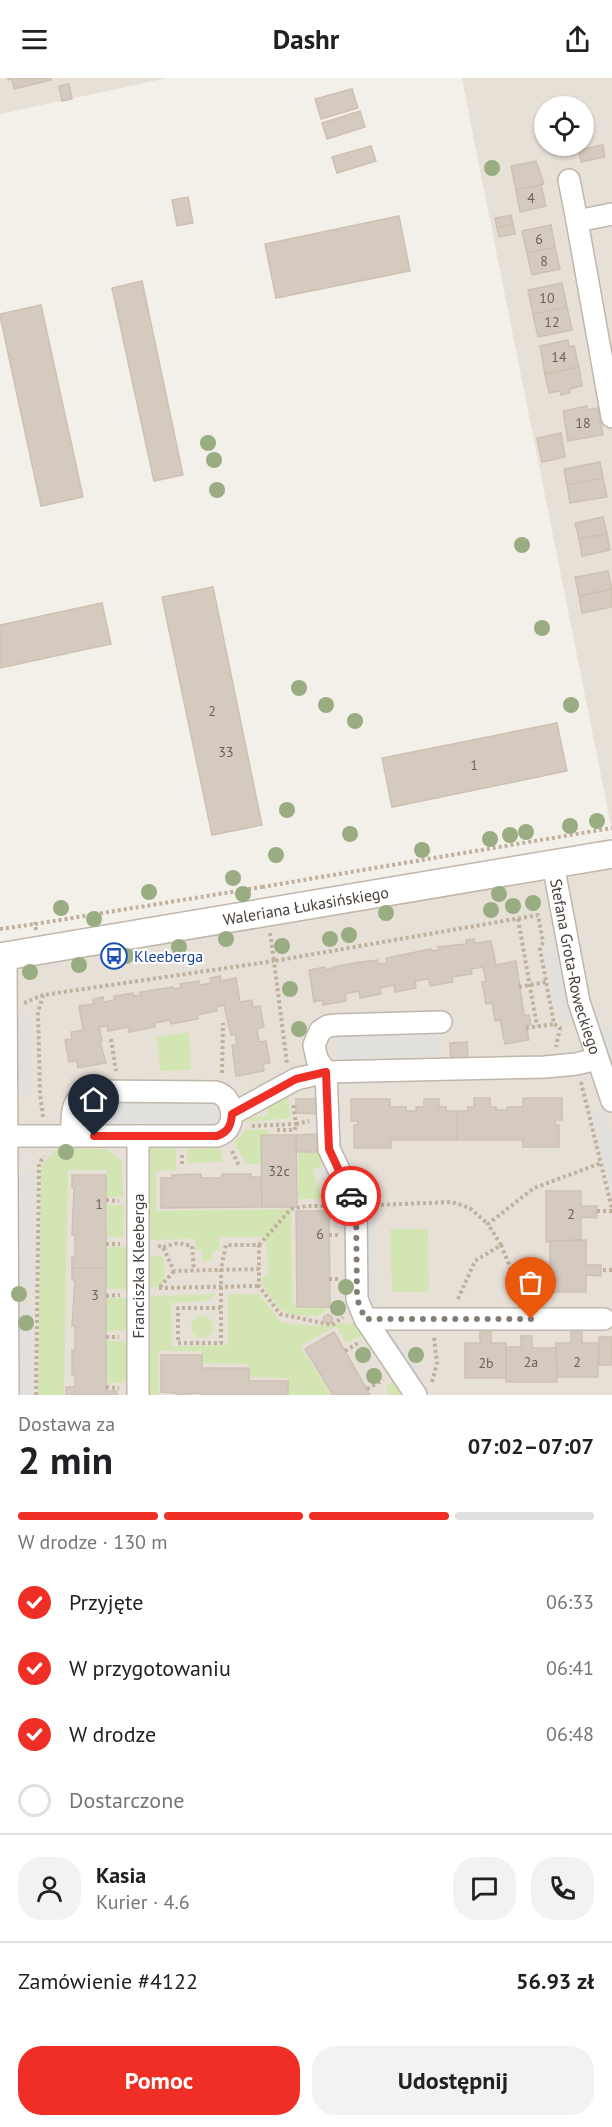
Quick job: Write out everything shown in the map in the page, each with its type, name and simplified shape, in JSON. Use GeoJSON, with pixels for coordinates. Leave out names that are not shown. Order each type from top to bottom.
{"type":"FeatureCollection","features":[{"type":"Feature","properties":{"kind":"street"},"geometry":{"type":"LineString","coordinates":[[569,180],[612,417]]}},
{"type":"Feature","properties":{"kind":"street"},"geometry":{"type":"LineString","coordinates":[[577,221],[612,214]]}},
{"type":"Feature","properties":{"kind":"street","name":"Waleriana Łukasińskiego"},"geometry":{"type":"LineString","coordinates":[[3,957],[612,854]]}},
{"type":"Feature","properties":{"kind":"street","name":"Stefana Grota-Roweckiego"},"geometry":{"type":"LineString","coordinates":[[553,864],[575,984],[584,1019],[612,1101]]}},
{"type":"Feature","properties":{"kind":"street"},"geometry":{"type":"LineString","coordinates":[[3,957],[7,1136],[3,1189],[8,1395]]}},
{"type":"Feature","properties":{"kind":"street"},"geometry":{"type":"LineString","coordinates":[[424,1390],[365,1319],[357,1299],[356,1206],[329,1149],[326,1072],[317,1059],[314,1045],[320,1031],[327,1026],[441,1022]]}},
{"type":"Feature","properties":{"kind":"street"},"geometry":{"type":"LineString","coordinates":[[232,1114],[296,1079],[326,1072],[545,1067],[597,1059]]}},
{"type":"Feature","properties":{"kind":"street"},"geometry":{"type":"LineString","coordinates":[[7,1136],[45,1136],[72,1136],[217,1136],[224,1134],[228,1129],[232,1114],[227,1099],[223,1094],[216,1092],[92,1091],[79,1098],[74,1105],[72,1136]]}},
{"type":"Feature","properties":{"kind":"street","name":"Franciszka Kleeberga"},"geometry":{"type":"LineString","coordinates":[[138,1136],[138,1395]]}},
{"type":"Feature","properties":{"kind":"street"},"geometry":{"type":"LineString","coordinates":[[365,1319],[604,1319]]}},
{"type":"Feature","properties":{"kind":"path"},"geometry":{"type":"LineString","coordinates":[[0,929],[612,828]]}},
{"type":"Feature","properties":{"kind":"path"},"geometry":{"type":"LineString","coordinates":[[262,887],[264,897]]}},
{"type":"Feature","properties":{"kind":"path"},"geometry":{"type":"LineString","coordinates":[[17,1004],[43,995],[274,961],[538,915],[543,942],[540,949],[554,1024]]}},
{"type":"Feature","properties":{"kind":"path"},"geometry":{"type":"LineString","coordinates":[[518,919],[537,1026]]}},
{"type":"Feature","properties":{"kind":"path"},"geometry":{"type":"LineString","coordinates":[[35,924],[37,934]]}},
{"type":"Feature","properties":{"kind":"path"},"geometry":{"type":"LineString","coordinates":[[269,926],[288,1070]]}},
{"type":"Feature","properties":{"kind":"path"},"geometry":{"type":"LineString","coordinates":[[519,987],[546,982]]}},
{"type":"Feature","properties":{"kind":"path"},"geometry":{"type":"LineString","coordinates":[[36,1395],[39,1164],[47,1151],[40,1094],[38,1012],[43,995]]}},
{"type":"Feature","properties":{"kind":"path"},"geometry":{"type":"LineString","coordinates":[[222,1078],[223,1023]]}},
{"type":"Feature","properties":{"kind":"path"},"geometry":{"type":"LineString","coordinates":[[526,1028],[554,1024],[566,1030]]}},
{"type":"Feature","properties":{"kind":"path"},"geometry":{"type":"LineString","coordinates":[[545,1067],[544,1059],[556,1047],[560,1028]]}},
{"type":"Feature","properties":{"kind":"path"},"geometry":{"type":"LineString","coordinates":[[576,1064],[612,1210],[597,1211]]}},
{"type":"Feature","properties":{"kind":"path"},"geometry":{"type":"LineString","coordinates":[[276,1130],[295,1130],[296,1124]]}},
{"type":"Feature","properties":{"kind":"path"},"geometry":{"type":"LineString","coordinates":[[488,1224],[534,1188],[602,1162]]}},
{"type":"Feature","properties":{"kind":"path"},"geometry":{"type":"LineString","coordinates":[[365,1319],[348,1314],[332,1325],[280,1314],[259,1286],[259,1245],[291,1209],[306,1206],[452,1202],[470,1208],[488,1224],[501,1245],[531,1319]]}},
{"type":"Feature","properties":{"kind":"path"},"geometry":{"type":"LineString","coordinates":[[138,1244],[163,1247],[178,1243],[192,1246],[194,1270]]}},
{"type":"Feature","properties":{"kind":"path"},"geometry":{"type":"LineString","coordinates":[[221,1308],[178,1308],[178,1343],[221,1343],[222,1287],[221,1269],[225,1245],[259,1245]]}},
{"type":"Feature","properties":{"kind":"path"},"geometry":{"type":"LineString","coordinates":[[424,1390],[437,1363],[433,1319],[458,1299],[475,1262],[501,1245]]}},
{"type":"Feature","properties":{"kind":"path"},"geometry":{"type":"LineString","coordinates":[[163,1247],[174,1271],[259,1269]]}},
{"type":"Feature","properties":{"kind":"path"},"geometry":{"type":"LineString","coordinates":[[603,1270],[612,1270]]}},
{"type":"Feature","properties":{"kind":"path"},"geometry":{"type":"LineString","coordinates":[[159,1288],[259,1286]]}},
{"type":"Feature","properties":{"kind":"shaded area"},"geometry":{"type":"Polygon","coordinates":[[[0,78],[167,78],[0,114],[0,78]]]}},
{"type":"Feature","properties":{"kind":"shaded area"},"geometry":{"type":"Polygon","coordinates":[[[462,78],[612,78],[612,830],[462,78]]]}},
{"type":"Feature","properties":{"kind":"shaded area"},"geometry":{"type":"Polygon","coordinates":[[[612,860],[612,1395],[0,1395],[0,963],[612,860]]]}},
{"type":"Feature","properties":{"kind":"shaded area"},"geometry":{"type":"Polygon","coordinates":[[[559,948],[573,1017],[559,1021],[544,951],[559,948]]]}},
{"type":"Feature","properties":{"kind":"shaded area"},"geometry":{"type":"Polygon","coordinates":[[[14,1015],[29,1015],[31,1095],[15,1095],[14,1015]]]}},
{"type":"Feature","properties":{"kind":"shaded area"},"geometry":{"type":"Polygon","coordinates":[[[610,1026],[612,1034],[612,1072],[597,1031],[610,1026]]]}},
{"type":"Feature","properties":{"kind":"shaded area"},"geometry":{"type":"Polygon","coordinates":[[[441,1029],[442,1057],[336,1059],[334,1032],[441,1029]]]}},
{"type":"Feature","properties":{"kind":"shaded area"},"geometry":{"type":"Polygon","coordinates":[[[95,1095],[216,1095],[217,1124],[97,1123],[95,1095]]]}},
{"type":"Feature","properties":{"kind":"shaded area"},"geometry":{"type":"Polygon","coordinates":[[[605,1111],[612,1135],[612,1192],[592,1115],[605,1111]]]}},
{"type":"Feature","properties":{"kind":"shaded area"},"geometry":{"type":"Polygon","coordinates":[[[331,1166],[344,1200],[331,1201],[318,1170],[331,1166]]]}},
{"type":"Feature","properties":{"kind":"shaded area"},"geometry":{"type":"Polygon","coordinates":[[[18,1173],[35,1173],[35,1290],[18,1290],[18,1173]]]}},
{"type":"Feature","properties":{"kind":"shaded area"},"geometry":{"type":"Polygon","coordinates":[[[358,1211],[376,1212],[376,1298],[381,1309],[365,1309],[358,1211]]]}},
{"type":"Feature","properties":{"kind":"shaded area"},"geometry":{"type":"Polygon","coordinates":[[[20,1304],[33,1304],[33,1395],[18,1395],[20,1304]]]}},
{"type":"Feature","properties":{"kind":"shaded area"},"geometry":{"type":"Polygon","coordinates":[[[385,1322],[422,1375],[413,1382],[378,1330],[385,1322]]]}},
{"type":"Feature","properties":{"kind":"green space"},"geometry":{"type":"Polygon","coordinates":[[[189,1032],[191,1070],[160,1071],[157,1037],[189,1032]]]}},
{"type":"Feature","properties":{"kind":"green space"},"geometry":{"type":"Polygon","coordinates":[[[288,1097],[291,1118],[245,1122],[251,1117],[268,1116],[268,1099],[288,1097]]]}},
{"type":"Feature","properties":{"kind":"green space"},"geometry":{"type":"Polygon","coordinates":[[[268,1129],[268,1135],[261,1135],[261,1164],[246,1164],[234,1142],[246,1130],[268,1129]]]}},
{"type":"Feature","properties":{"kind":"green space"},"geometry":{"type":"Polygon","coordinates":[[[147,1146],[176,1146],[176,1170],[156,1171],[156,1211],[291,1209],[292,1302],[297,1309],[331,1306],[318,1316],[295,1315],[280,1310],[263,1286],[261,1277],[269,1276],[266,1237],[219,1237],[219,1250],[213,1250],[212,1261],[202,1261],[202,1250],[195,1250],[196,1239],[147,1240],[147,1146]]]}},
{"type":"Feature","properties":{"kind":"green space"},"geometry":{"type":"Polygon","coordinates":[[[57,1148],[108,1149],[122,1162],[123,1197],[107,1197],[107,1170],[68,1170],[64,1395],[38,1395],[41,1166],[57,1148]]]}},
{"type":"Feature","properties":{"kind":"green space"},"geometry":{"type":"Polygon","coordinates":[[[221,1148],[222,1162],[187,1163],[187,1149],[221,1148]]]}},
{"type":"Feature","properties":{"kind":"green space"},"geometry":{"type":"Polygon","coordinates":[[[320,1148],[326,1162],[313,1171],[323,1199],[298,1199],[298,1153],[316,1153],[320,1148]]]}},
{"type":"Feature","properties":{"kind":"green space"},"geometry":{"type":"Polygon","coordinates":[[[108,1205],[124,1205],[123,1237],[107,1237],[108,1205]]]}},
{"type":"Feature","properties":{"kind":"green space"},"geometry":{"type":"Polygon","coordinates":[[[390,1229],[428,1229],[429,1292],[392,1292],[390,1229]]]}},
{"type":"Feature","properties":{"kind":"green space"},"geometry":{"type":"Polygon","coordinates":[[[107,1247],[126,1247],[126,1289],[107,1289],[107,1247]]]}},
{"type":"Feature","properties":{"kind":"green space"},"geometry":{"type":"Polygon","coordinates":[[[147,1256],[163,1256],[165,1281],[160,1287],[148,1288],[147,1256]]]}},
{"type":"Feature","properties":{"kind":"green space"},"geometry":{"type":"Polygon","coordinates":[[[217,1294],[205,1301],[171,1303],[172,1346],[228,1345],[228,1294],[259,1294],[281,1322],[314,1326],[354,1323],[361,1336],[346,1343],[336,1326],[300,1346],[332,1395],[289,1395],[288,1378],[250,1377],[248,1364],[203,1363],[201,1351],[158,1351],[159,1395],[146,1395],[147,1296],[217,1294]]]}},
{"type":"Feature","properties":{"kind":"green space"},"geometry":{"type":"Polygon","coordinates":[[[107,1298],[126,1298],[126,1331],[107,1331],[107,1298]]]}},
{"type":"Feature","properties":{"kind":"green space"},"geometry":{"type":"Polygon","coordinates":[[[202,1316],[210,1319],[213,1327],[210,1335],[202,1338],[194,1335],[191,1327],[194,1319],[202,1316]]]}},
{"type":"Feature","properties":{"kind":"green space"},"geometry":{"type":"Polygon","coordinates":[[[107,1341],[127,1341],[127,1383],[107,1383],[107,1341]]]}},
{"type":"Feature","properties":{"kind":"green space"},"geometry":{"type":"Polygon","coordinates":[[[395,1380],[404,1395],[389,1395],[385,1388],[395,1380]]]}},
{"type":"Feature","properties":{"kind":"building"},"geometry":{"type":"Polygon","coordinates":[[[8,78],[51,78],[51,80],[14,89],[12,79],[8,80],[8,78]]]}},
{"type":"Feature","properties":{"kind":"building"},"geometry":{"type":"Polygon","coordinates":[[[69,84],[72,99],[62,101],[59,86],[69,84]]]}},
{"type":"Feature","properties":{"kind":"building"},"geometry":{"type":"Polygon","coordinates":[[[352,89],[358,108],[321,119],[315,99],[352,89]]]}},
{"type":"Feature","properties":{"kind":"building"},"geometry":{"type":"Polygon","coordinates":[[[360,111],[365,127],[327,139],[322,123],[360,111]]]}},
{"type":"Feature","properties":{"kind":"building"},"geometry":{"type":"Polygon","coordinates":[[[603,145],[605,157],[581,162],[580,156],[594,156],[594,147],[603,145]]]}},
{"type":"Feature","properties":{"kind":"building"},"geometry":{"type":"Polygon","coordinates":[[[371,146],[376,161],[337,173],[332,157],[371,146]]]}},
{"type":"Feature","properties":{"kind":"building"},"geometry":{"type":"Polygon","coordinates":[[[536,161],[544,184],[516,190],[511,166],[536,161]]]}},
{"type":"Feature","properties":{"kind":"building"},"geometry":{"type":"Polygon","coordinates":[[[541,185],[546,206],[520,212],[516,190],[541,185]]]}},
{"type":"Feature","properties":{"kind":"building"},"geometry":{"type":"Polygon","coordinates":[[[188,197],[193,223],[177,226],[172,200],[188,197]]]}},
{"type":"Feature","properties":{"kind":"building"},"geometry":{"type":"Polygon","coordinates":[[[511,215],[513,224],[497,228],[495,218],[511,215]]]}},
{"type":"Feature","properties":{"kind":"building"},"geometry":{"type":"Polygon","coordinates":[[[399,216],[410,271],[276,298],[265,244],[399,216]]]}},
{"type":"Feature","properties":{"kind":"building"},"geometry":{"type":"Polygon","coordinates":[[[513,224],[515,234],[499,237],[497,228],[513,224]]]}},
{"type":"Feature","properties":{"kind":"building"},"geometry":{"type":"Polygon","coordinates":[[[551,225],[555,247],[527,253],[522,231],[551,225]]]}},
{"type":"Feature","properties":{"kind":"building"},"geometry":{"type":"Polygon","coordinates":[[[555,247],[560,269],[532,275],[527,253],[555,247]]]}},
{"type":"Feature","properties":{"kind":"building"},"geometry":{"type":"Polygon","coordinates":[[[142,281],[183,475],[154,481],[112,288],[142,281]]]}},
{"type":"Feature","properties":{"kind":"building"},"geometry":{"type":"Polygon","coordinates":[[[562,283],[567,307],[533,314],[528,290],[562,283]]]}},
{"type":"Feature","properties":{"kind":"building"},"geometry":{"type":"Polygon","coordinates":[[[41,305],[83,497],[41,506],[0,314],[41,305]]]}},
{"type":"Feature","properties":{"kind":"building"},"geometry":{"type":"Polygon","coordinates":[[[567,307],[572,330],[538,337],[533,314],[567,307]]]}},
{"type":"Feature","properties":{"kind":"building"},"geometry":{"type":"Polygon","coordinates":[[[568,340],[569,347],[574,346],[579,367],[545,374],[540,346],[568,340]]]}},
{"type":"Feature","properties":{"kind":"building"},"geometry":{"type":"Polygon","coordinates":[[[579,367],[582,386],[570,389],[570,393],[561,395],[560,391],[549,393],[545,374],[579,367]]]}},
{"type":"Feature","properties":{"kind":"building"},"geometry":{"type":"Polygon","coordinates":[[[587,406],[588,410],[598,408],[603,435],[568,441],[563,411],[587,406]]]}},
{"type":"Feature","properties":{"kind":"building"},"geometry":{"type":"Polygon","coordinates":[[[561,433],[565,457],[542,462],[537,438],[561,433]]]}},
{"type":"Feature","properties":{"kind":"building"},"geometry":{"type":"Polygon","coordinates":[[[600,462],[603,478],[567,485],[564,469],[600,462]]]}},
{"type":"Feature","properties":{"kind":"building"},"geometry":{"type":"Polygon","coordinates":[[[603,478],[607,497],[570,503],[567,485],[603,478]]]}},
{"type":"Feature","properties":{"kind":"building"},"geometry":{"type":"Polygon","coordinates":[[[603,517],[607,534],[579,539],[575,523],[603,517]]]}},
{"type":"Feature","properties":{"kind":"building"},"geometry":{"type":"Polygon","coordinates":[[[607,534],[610,550],[582,556],[579,539],[607,534]]]}},
{"type":"Feature","properties":{"kind":"building"},"geometry":{"type":"Polygon","coordinates":[[[608,571],[612,589],[579,596],[575,577],[608,571]]]}},
{"type":"Feature","properties":{"kind":"building"},"geometry":{"type":"Polygon","coordinates":[[[213,587],[262,825],[212,835],[162,597],[213,587]]]}},
{"type":"Feature","properties":{"kind":"building"},"geometry":{"type":"Polygon","coordinates":[[[612,589],[612,607],[582,613],[579,596],[612,589]]]}},
{"type":"Feature","properties":{"kind":"building"},"geometry":{"type":"Polygon","coordinates":[[[102,603],[111,644],[0,668],[0,625],[102,603]]]}},
{"type":"Feature","properties":{"kind":"building"},"geometry":{"type":"Polygon","coordinates":[[[557,723],[567,771],[392,807],[382,758],[557,723]]]}},
{"type":"Feature","properties":{"kind":"building"},"geometry":{"type":"Polygon","coordinates":[[[474,939],[475,943],[491,941],[496,965],[516,961],[524,1015],[529,1015],[531,1025],[526,1025],[529,1040],[505,1044],[500,1020],[495,1021],[492,1003],[486,1004],[482,982],[486,982],[483,967],[471,969],[472,974],[452,977],[453,982],[430,986],[429,979],[415,981],[416,988],[395,992],[394,985],[380,988],[381,994],[360,998],[359,991],[345,994],[346,1001],[323,1005],[323,1000],[314,1002],[309,970],[325,967],[326,970],[378,960],[378,964],[387,963],[386,958],[431,949],[431,951],[438,950],[438,947],[466,944],[466,940],[474,939]]]}},
{"type":"Feature","properties":{"kind":"building"},"geometry":{"type":"Polygon","coordinates":[[[220,976],[221,981],[236,978],[240,1002],[252,1000],[253,1007],[260,1006],[264,1027],[257,1029],[259,1042],[266,1041],[270,1063],[263,1064],[264,1071],[236,1076],[232,1045],[237,1044],[235,1034],[231,1035],[224,1005],[216,1007],[217,1011],[197,1015],[198,1019],[171,1024],[170,1020],[155,1023],[155,1027],[129,1032],[128,1027],[108,1031],[107,1026],[99,1027],[102,1041],[100,1042],[106,1063],[78,1068],[77,1061],[69,1062],[65,1040],[72,1039],[71,1032],[83,1030],[79,1006],[94,1004],[93,999],[103,997],[104,1002],[115,1000],[114,996],[133,993],[134,996],[141,995],[140,992],[181,988],[180,984],[199,981],[200,985],[211,983],[210,978],[220,976]]]}},
{"type":"Feature","properties":{"kind":"building"},"geometry":{"type":"Polygon","coordinates":[[[467,1042],[468,1059],[451,1060],[450,1043],[467,1042]]]}},
{"type":"Feature","properties":{"kind":"building"},"geometry":{"type":"Polygon","coordinates":[[[474,1098],[490,1098],[490,1107],[496,1107],[496,1110],[507,1110],[507,1107],[523,1107],[523,1098],[562,1098],[562,1120],[555,1120],[555,1125],[559,1125],[559,1147],[523,1147],[523,1140],[457,1140],[457,1111],[468,1111],[468,1107],[474,1107],[474,1098]]]}},
{"type":"Feature","properties":{"kind":"building"},"geometry":{"type":"Polygon","coordinates":[[[296,1099],[321,1099],[321,1114],[296,1113],[296,1099]]]}},
{"type":"Feature","properties":{"kind":"building"},"geometry":{"type":"Polygon","coordinates":[[[351,1099],[390,1099],[390,1107],[406,1107],[406,1111],[416,1111],[416,1107],[424,1107],[424,1099],[439,1099],[439,1107],[446,1107],[446,1111],[457,1111],[457,1140],[391,1140],[391,1148],[354,1148],[354,1125],[358,1125],[358,1121],[351,1121],[351,1099]]]}},
{"type":"Feature","properties":{"kind":"building"},"geometry":{"type":"Polygon","coordinates":[[[317,1134],[317,1152],[296,1152],[296,1135],[317,1134]]]}},
{"type":"Feature","properties":{"kind":"building"},"geometry":{"type":"Polygon","coordinates":[[[261,1135],[296,1135],[297,1207],[262,1207],[261,1135]]]}},
{"type":"Feature","properties":{"kind":"building"},"geometry":{"type":"Polygon","coordinates":[[[201,1174],[201,1178],[221,1178],[222,1174],[251,1174],[251,1177],[261,1177],[262,1207],[161,1208],[161,1178],[172,1178],[172,1175],[201,1174]]]}},
{"type":"Feature","properties":{"kind":"building"},"geometry":{"type":"Polygon","coordinates":[[[72,1175],[106,1175],[106,1268],[72,1268],[72,1257],[75,1257],[75,1235],[72,1235],[74,1188],[72,1188],[72,1175]]]}},
{"type":"Feature","properties":{"kind":"building"},"geometry":{"type":"Polygon","coordinates":[[[546,1191],[581,1191],[581,1206],[597,1206],[597,1218],[581,1217],[581,1240],[546,1242],[546,1191]]]}},
{"type":"Feature","properties":{"kind":"building"},"geometry":{"type":"Polygon","coordinates":[[[296,1211],[329,1211],[330,1307],[297,1307],[296,1211]]]}},
{"type":"Feature","properties":{"kind":"building"},"geometry":{"type":"Polygon","coordinates":[[[586,1240],[586,1265],[601,1265],[601,1276],[586,1275],[586,1292],[550,1292],[550,1241],[586,1240]]]}},
{"type":"Feature","properties":{"kind":"building"},"geometry":{"type":"Polygon","coordinates":[[[72,1268],[106,1268],[106,1391],[117,1391],[117,1395],[66,1395],[66,1387],[75,1387],[75,1375],[72,1375],[72,1350],[75,1350],[75,1326],[72,1326],[75,1280],[72,1280],[72,1268]]]}},
{"type":"Feature","properties":{"kind":"building"},"geometry":{"type":"Polygon","coordinates":[[[328,1314],[333,1319],[328,1324],[323,1319],[328,1314]]]}},
{"type":"Feature","properties":{"kind":"building"},"geometry":{"type":"Polygon","coordinates":[[[334,1332],[370,1395],[333,1395],[305,1349],[334,1332]]]}},
{"type":"Feature","properties":{"kind":"building"},"geometry":{"type":"Polygon","coordinates":[[[480,1332],[491,1332],[491,1343],[506,1343],[506,1378],[465,1378],[465,1343],[480,1343],[480,1332]]]}},
{"type":"Feature","properties":{"kind":"building"},"geometry":{"type":"Polygon","coordinates":[[[571,1332],[582,1332],[582,1343],[598,1343],[598,1377],[557,1377],[556,1343],[571,1343],[571,1332]]]}},
{"type":"Feature","properties":{"kind":"building"},"geometry":{"type":"Polygon","coordinates":[[[521,1336],[532,1336],[532,1348],[556,1348],[557,1382],[506,1382],[506,1347],[521,1347],[521,1336]]]}},
{"type":"Feature","properties":{"kind":"building"},"geometry":{"type":"Polygon","coordinates":[[[599,1337],[612,1337],[612,1365],[599,1365],[599,1337]]]}},
{"type":"Feature","properties":{"kind":"building"},"geometry":{"type":"Polygon","coordinates":[[[161,1355],[202,1355],[202,1368],[249,1368],[249,1381],[288,1381],[288,1395],[200,1395],[200,1393],[176,1395],[176,1393],[161,1392],[161,1355]]]}},
{"type":"Feature","properties":{"kind":"way so far"},"geometry":{"type":"LineString","coordinates":[[351,1196],[356,1206],[357,1299],[360,1312],[365,1319],[531,1319]]}},
{"type":"Feature","properties":{"kind":"place","name":"Kleeberga"},"geometry":{"type":"Point","coordinates":[114,956]}},
{"type":"Feature","properties":{"kind":"route"},"geometry":{"type":"LineString","coordinates":[[94,1136],[217,1136],[224,1134],[228,1129],[232,1114],[296,1079],[326,1072],[329,1149],[351,1196]]}}]}
